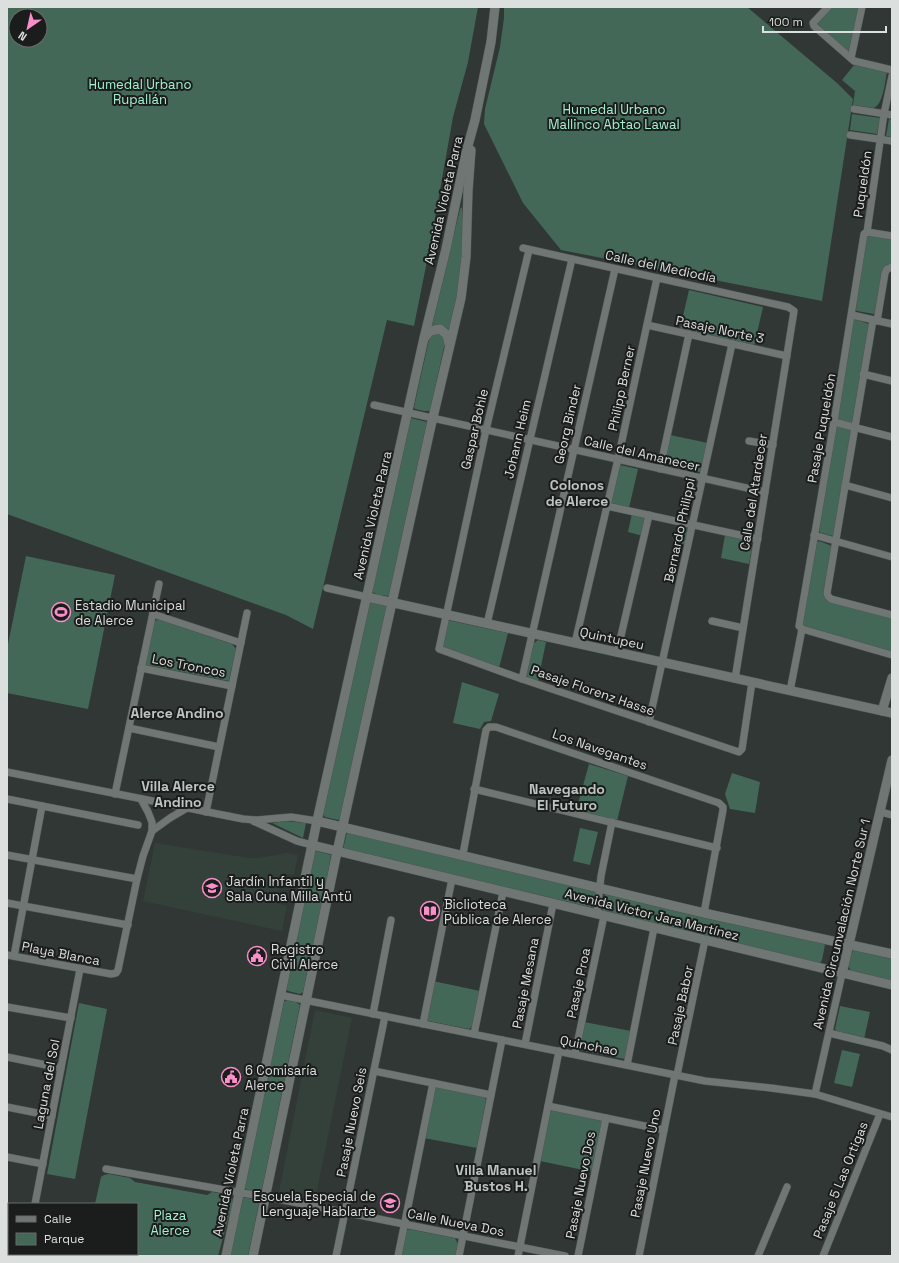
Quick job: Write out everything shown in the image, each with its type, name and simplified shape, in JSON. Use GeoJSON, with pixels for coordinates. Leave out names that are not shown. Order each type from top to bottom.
{"type":"FeatureCollection","features":[{"type":"Feature","properties":{"kind":"main road"},"geometry":{"type":"LineString","coordinates":[[472,130],[491,42],[495,7]]}},
{"type":"Feature","properties":{"kind":"main road","name":"Avenida Violeta Parra"},"geometry":{"type":"LineString","coordinates":[[226,1256],[317,821],[424,338],[446,249],[472,130]]}},
{"type":"Feature","properties":{"kind":"main road","name":"Avenida Violeta Parra"},"geometry":{"type":"LineString","coordinates":[[253,1256],[337,852],[464,284],[472,130]]}},
{"type":"Feature","properties":{"kind":"main road"},"geometry":{"type":"LineString","coordinates":[[424,338],[430,331],[440,329],[447,335],[450,346]]}},
{"type":"Feature","properties":{"kind":"main road","name":"Quintupeu"},"geometry":{"type":"LineString","coordinates":[[367,597],[892,714]]}},
{"type":"Feature","properties":{"kind":"main road"},"geometry":{"type":"LineString","coordinates":[[882,711],[892,678]]}},
{"type":"Feature","properties":{"kind":"main road","name":"Avenida Circunvalación Norte Sur 1"},"geometry":{"type":"LineString","coordinates":[[842,974],[892,760]]}},
{"type":"Feature","properties":{"kind":"main road","name":"Avenida Víctor Jara Martínez"},"geometry":{"type":"LineString","coordinates":[[317,821],[463,854],[704,913],[892,954]]}},
{"type":"Feature","properties":{"kind":"main road","name":"Avenida Víctor Jara Martínez"},"geometry":{"type":"LineString","coordinates":[[312,845],[892,985]]}},
{"type":"Feature","properties":{"kind":"street"},"geometry":{"type":"LineString","coordinates":[[828,7],[813,25],[854,61],[892,70]]}},
{"type":"Feature","properties":{"kind":"street"},"geometry":{"type":"LineString","coordinates":[[851,58],[862,7]]}},
{"type":"Feature","properties":{"kind":"street","name":"Puqueldón"},"geometry":{"type":"LineString","coordinates":[[867,232],[884,114],[892,76]]}},
{"type":"Feature","properties":{"kind":"street"},"geometry":{"type":"LineString","coordinates":[[854,110],[892,116]]}},
{"type":"Feature","properties":{"kind":"street"},"geometry":{"type":"LineString","coordinates":[[850,135],[892,141]]}},
{"type":"Feature","properties":{"kind":"street"},"geometry":{"type":"LineString","coordinates":[[867,232],[892,236]]}},
{"type":"Feature","properties":{"kind":"street","name":"Pasaje Puqueldón"},"geometry":{"type":"LineString","coordinates":[[802,630],[799,626],[852,315],[864,234],[867,232]]}},
{"type":"Feature","properties":{"kind":"street","name":"Calle del Mediodía"},"geometry":{"type":"LineString","coordinates":[[526,249],[788,307],[793,310]]}},
{"type":"Feature","properties":{"kind":"street","name":"Gaspar Bohle"},"geometry":{"type":"LineString","coordinates":[[439,649],[526,249]]}},
{"type":"Feature","properties":{"kind":"street","name":"Johann Heim"},"geometry":{"type":"LineString","coordinates":[[487,624],[572,259]]}},
{"type":"Feature","properties":{"kind":"street"},"geometry":{"type":"LineString","coordinates":[[890,268],[885,273],[863,374],[827,593],[831,599],[892,615]]}},
{"type":"Feature","properties":{"kind":"street","name":"Georg Binder"},"geometry":{"type":"LineString","coordinates":[[522,679],[615,269]]}},
{"type":"Feature","properties":{"kind":"street","name":"Philipp Berner"},"geometry":{"type":"LineString","coordinates":[[575,643],[618,459],[657,278]]}},
{"type":"Feature","properties":{"kind":"street","name":"Calle del Atardecer"},"geometry":{"type":"LineString","coordinates":[[735,679],[788,356],[794,313],[793,310]]}},
{"type":"Feature","properties":{"kind":"street"},"geometry":{"type":"LineString","coordinates":[[852,315],[892,324]]}},
{"type":"Feature","properties":{"kind":"street","name":"Pasaje Norte 3"},"geometry":{"type":"LineString","coordinates":[[647,325],[788,356]]}},
{"type":"Feature","properties":{"kind":"street"},"geometry":{"type":"LineString","coordinates":[[660,469],[689,334]]}},
{"type":"Feature","properties":{"kind":"street","name":"Bernardo Philippi"},"geometry":{"type":"LineString","coordinates":[[649,722],[732,344]]}},
{"type":"Feature","properties":{"kind":"street"},"geometry":{"type":"LineString","coordinates":[[863,374],[892,381]]}},
{"type":"Feature","properties":{"kind":"street","name":"Calle del Amanecer"},"geometry":{"type":"LineString","coordinates":[[374,405],[765,492]]}},
{"type":"Feature","properties":{"kind":"street"},"geometry":{"type":"LineString","coordinates":[[834,422],[892,437]]}},
{"type":"Feature","properties":{"kind":"street"},"geometry":{"type":"LineString","coordinates":[[749,440],[773,445]]}},
{"type":"Feature","properties":{"kind":"street"},"geometry":{"type":"LineString","coordinates":[[845,485],[892,498]]}},
{"type":"Feature","properties":{"kind":"street"},"geometry":{"type":"LineString","coordinates":[[607,506],[758,539]]}},
{"type":"Feature","properties":{"kind":"street"},"geometry":{"type":"LineString","coordinates":[[618,653],[649,515]]}},
{"type":"Feature","properties":{"kind":"street"},"geometry":{"type":"LineString","coordinates":[[814,535],[892,557]]}},
{"type":"Feature","properties":{"kind":"street"},"geometry":{"type":"LineString","coordinates":[[115,794],[159,584]]}},
{"type":"Feature","properties":{"kind":"street","name":"Quintupeu"},"geometry":{"type":"LineString","coordinates":[[327,588],[367,597]]}},
{"type":"Feature","properties":{"kind":"street"},"geometry":{"type":"LineString","coordinates":[[206,812],[248,613]]}},
{"type":"Feature","properties":{"kind":"street"},"geometry":{"type":"LineString","coordinates":[[153,614],[241,643]]}},
{"type":"Feature","properties":{"kind":"street"},"geometry":{"type":"LineString","coordinates":[[712,621],[743,628]]}},
{"type":"Feature","properties":{"kind":"street"},"geometry":{"type":"LineString","coordinates":[[790,691],[802,630],[892,655]]}},
{"type":"Feature","properties":{"kind":"street","name":"Pasaje Florenz Hasse"},"geometry":{"type":"LineString","coordinates":[[439,649],[522,679],[739,752],[741,751],[752,682]]}},
{"type":"Feature","properties":{"kind":"street","name":"Los Troncos"},"geometry":{"type":"LineString","coordinates":[[141,668],[232,686]]}},
{"type":"Feature","properties":{"kind":"street","name":"Los Navegantes"},"geometry":{"type":"LineString","coordinates":[[463,854],[486,730],[489,727],[496,727],[719,803],[723,806],[717,848],[704,913]]}},
{"type":"Feature","properties":{"kind":"street"},"geometry":{"type":"LineString","coordinates":[[128,728],[219,746]]}},
{"type":"Feature","properties":{"kind":"street"},"geometry":{"type":"LineString","coordinates":[[7,772],[206,812],[254,820],[285,817],[317,821]]}},
{"type":"Feature","properties":{"kind":"street"},"geometry":{"type":"LineString","coordinates":[[474,789],[717,848]]}},
{"type":"Feature","properties":{"kind":"street"},"geometry":{"type":"LineString","coordinates":[[7,799],[138,825]]}},
{"type":"Feature","properties":{"kind":"street"},"geometry":{"type":"LineString","coordinates":[[7,903],[128,925],[137,879],[152,831],[152,822],[140,799]]}},
{"type":"Feature","properties":{"kind":"street"},"geometry":{"type":"LineString","coordinates":[[11,955],[24,906],[42,806]]}},
{"type":"Feature","properties":{"kind":"street"},"geometry":{"type":"LineString","coordinates":[[152,831],[187,808]]}},
{"type":"Feature","properties":{"kind":"street"},"geometry":{"type":"LineString","coordinates":[[880,812],[892,815]]}},
{"type":"Feature","properties":{"kind":"street"},"geometry":{"type":"LineString","coordinates":[[254,820],[297,841],[312,845]]}},
{"type":"Feature","properties":{"kind":"street","name":"Pasaje Proa"},"geometry":{"type":"LineString","coordinates":[[575,1054],[601,915],[601,876],[612,822]]}},
{"type":"Feature","properties":{"kind":"street"},"geometry":{"type":"LineString","coordinates":[[7,854],[137,879]]}},
{"type":"Feature","properties":{"kind":"street"},"geometry":{"type":"LineString","coordinates":[[423,1024],[452,879]]}},
{"type":"Feature","properties":{"kind":"street"},"geometry":{"type":"LineString","coordinates":[[474,1034],[502,892]]}},
{"type":"Feature","properties":{"kind":"street","name":"Pasaje Mesana"},"geometry":{"type":"LineString","coordinates":[[525,1044],[553,904]]}},
{"type":"Feature","properties":{"kind":"street"},"geometry":{"type":"LineString","coordinates":[[373,1014],[391,920]]}},
{"type":"Feature","properties":{"kind":"street","name":"Playa Blanca"},"geometry":{"type":"LineString","coordinates":[[11,955],[111,974],[116,973],[118,970],[128,925]]}},
{"type":"Feature","properties":{"kind":"street"},"geometry":{"type":"LineString","coordinates":[[627,1065],[654,928]]}},
{"type":"Feature","properties":{"kind":"street","name":"Pasaje Babor"},"geometry":{"type":"LineString","coordinates":[[676,1075],[706,940]]}},
{"type":"Feature","properties":{"kind":"street","name":"Laguna del Sol"},"geometry":{"type":"LineString","coordinates":[[35,1203],[80,968]]}},
{"type":"Feature","properties":{"kind":"street","name":"Avenida Circunvalación Norte Sur 1"},"geometry":{"type":"LineString","coordinates":[[815,1094],[842,974]]}},
{"type":"Feature","properties":{"kind":"street","name":"Quinchao"},"geometry":{"type":"LineString","coordinates":[[280,995],[676,1075],[815,1094],[892,1117]]}},
{"type":"Feature","properties":{"kind":"street"},"geometry":{"type":"LineString","coordinates":[[7,1007],[71,1018]]}},
{"type":"Feature","properties":{"kind":"street","name":"Pasaje Nuevo Seis"},"geometry":{"type":"LineString","coordinates":[[336,1256],[385,1016]]}},
{"type":"Feature","properties":{"kind":"street"},"geometry":{"type":"LineString","coordinates":[[829,1033],[883,1046],[892,1050]]}},
{"type":"Feature","properties":{"kind":"street"},"geometry":{"type":"LineString","coordinates":[[459,1256],[502,1040]]}},
{"type":"Feature","properties":{"kind":"street"},"geometry":{"type":"LineString","coordinates":[[883,1046],[892,1046]]}},
{"type":"Feature","properties":{"kind":"street"},"geometry":{"type":"LineString","coordinates":[[518,1256],[559,1051]]}},
{"type":"Feature","properties":{"kind":"street"},"geometry":{"type":"LineString","coordinates":[[7,1057],[61,1068]]}},
{"type":"Feature","properties":{"kind":"street"},"geometry":{"type":"LineString","coordinates":[[374,1071],[491,1095]]}},
{"type":"Feature","properties":{"kind":"street","name":"Pasaje Nuevo Uno"},"geometry":{"type":"LineString","coordinates":[[639,1256],[676,1075]]}},
{"type":"Feature","properties":{"kind":"street"},"geometry":{"type":"LineString","coordinates":[[398,1256],[433,1083]]}},
{"type":"Feature","properties":{"kind":"street"},"geometry":{"type":"LineString","coordinates":[[548,1106],[664,1130]]}},
{"type":"Feature","properties":{"kind":"street"},"geometry":{"type":"LineString","coordinates":[[7,1107],[52,1116]]}},
{"type":"Feature","properties":{"kind":"street","name":"Pasaje 5 Las Ortigas"},"geometry":{"type":"LineString","coordinates":[[823,1256],[880,1114]]}},
{"type":"Feature","properties":{"kind":"street","name":"Pasaje Nuevo Dos"},"geometry":{"type":"LineString","coordinates":[[578,1256],[606,1118]]}},
{"type":"Feature","properties":{"kind":"street"},"geometry":{"type":"LineString","coordinates":[[7,1157],[43,1164]]}},
{"type":"Feature","properties":{"kind":"street","name":"Calle Nueva Dos"},"geometry":{"type":"LineString","coordinates":[[106,1169],[273,1198],[566,1256]]}},
{"type":"Feature","properties":{"kind":"street"},"geometry":{"type":"LineString","coordinates":[[758,1256],[788,1187]]}},
{"type":"Feature","properties":{"kind":"shaded area","name":"Jardín Infantil y Sala Cuna Milla Antü"},"geometry":{"type":"Polygon","coordinates":[[[155,843],[249,858],[259,858],[286,853],[298,855],[294,875],[282,873],[276,903],[287,906],[282,931],[143,901],[155,843]]]}},
{"type":"Feature","properties":{"kind":"shaded area"},"geometry":{"type":"Polygon","coordinates":[[[315,1010],[352,1018],[315,1200],[279,1192],[315,1010]]]}},
{"type":"Feature","properties":{"kind":"green space","name":"Humedal Urbano Rupallán"},"geometry":{"type":"Polygon","coordinates":[[[7,7],[478,7],[468,62],[453,117],[414,326],[387,320],[313,629],[286,615],[7,514],[7,7]]]}},
{"type":"Feature","properties":{"kind":"green space","name":"Humedal Urbano Mallinco Abtao Lawal"},"geometry":{"type":"Polygon","coordinates":[[[504,7],[747,7],[837,83],[853,99],[822,301],[561,250],[523,203],[484,124],[485,109],[500,47],[504,7]]]}},
{"type":"Feature","properties":{"kind":"green space"},"geometry":{"type":"Polygon","coordinates":[[[832,7],[860,7],[851,50],[846,51],[818,24],[832,7]]]}},
{"type":"Feature","properties":{"kind":"green space"},"geometry":{"type":"Polygon","coordinates":[[[854,65],[887,72],[881,98],[879,103],[873,108],[853,105],[855,91],[842,80],[854,65]]]}},
{"type":"Feature","properties":{"kind":"green space"},"geometry":{"type":"Polygon","coordinates":[[[852,114],[880,118],[877,134],[850,130],[852,114]]]}},
{"type":"Feature","properties":{"kind":"green space"},"geometry":{"type":"Polygon","coordinates":[[[889,119],[892,120],[892,137],[886,136],[889,119]]]}},
{"type":"Feature","properties":{"kind":"green space"},"geometry":{"type":"Polygon","coordinates":[[[462,207],[464,240],[460,287],[449,330],[442,325],[432,324],[460,209],[462,207]]]}},
{"type":"Feature","properties":{"kind":"green space"},"geometry":{"type":"Polygon","coordinates":[[[866,235],[892,238],[892,265],[890,265],[874,314],[857,311],[855,309],[866,235]]]}},
{"type":"Feature","properties":{"kind":"green space"},"geometry":{"type":"Polygon","coordinates":[[[689,290],[763,307],[754,346],[680,329],[689,290]]]}},
{"type":"Feature","properties":{"kind":"green space"},"geometry":{"type":"Polygon","coordinates":[[[855,319],[869,324],[852,423],[838,420],[837,416],[853,320],[855,319]]]}},
{"type":"Feature","properties":{"kind":"green space"},"geometry":{"type":"Polygon","coordinates":[[[437,332],[446,338],[430,411],[415,409],[414,407],[430,335],[437,332]]]}},
{"type":"Feature","properties":{"kind":"green space"},"geometry":{"type":"Polygon","coordinates":[[[411,418],[427,422],[389,596],[379,595],[372,592],[411,418]]]}},
{"type":"Feature","properties":{"kind":"green space"},"geometry":{"type":"Polygon","coordinates":[[[837,426],[852,429],[833,536],[821,533],[819,531],[835,427],[837,426]]]}},
{"type":"Feature","properties":{"kind":"green space"},"geometry":{"type":"Polygon","coordinates":[[[670,435],[708,443],[700,472],[669,466],[665,463],[670,435]]]}},
{"type":"Feature","properties":{"kind":"green space"},"geometry":{"type":"Polygon","coordinates":[[[620,465],[638,469],[629,508],[613,504],[611,502],[620,465]]]}},
{"type":"Feature","properties":{"kind":"green space"},"geometry":{"type":"Polygon","coordinates":[[[632,513],[643,516],[646,521],[643,536],[628,532],[632,513]]]}},
{"type":"Feature","properties":{"kind":"green space"},"geometry":{"type":"Polygon","coordinates":[[[678,524],[687,526],[690,530],[686,545],[673,542],[678,524]]]}},
{"type":"Feature","properties":{"kind":"green space"},"geometry":{"type":"Polygon","coordinates":[[[725,535],[748,540],[752,548],[749,564],[721,558],[725,535]]]}},
{"type":"Feature","properties":{"kind":"green space"},"geometry":{"type":"Polygon","coordinates":[[[819,541],[832,546],[825,595],[892,618],[892,652],[802,627],[817,542],[819,541]]]}},
{"type":"Feature","properties":{"kind":"green space","name":"Estadio Municipal de Alerce"},"geometry":{"type":"Polygon","coordinates":[[[26,556],[115,575],[88,709],[7,693],[7,649],[26,556]]]}},
{"type":"Feature","properties":{"kind":"green space"},"geometry":{"type":"Polygon","coordinates":[[[371,602],[387,606],[340,818],[338,820],[325,817],[323,815],[369,604],[371,602]]]}},
{"type":"Feature","properties":{"kind":"green space"},"geometry":{"type":"Polygon","coordinates":[[[158,619],[232,644],[236,649],[229,681],[146,665],[145,663],[154,622],[158,619]]]}},
{"type":"Feature","properties":{"kind":"green space"},"geometry":{"type":"Polygon","coordinates":[[[447,620],[508,633],[499,668],[442,649],[447,620]]]}},
{"type":"Feature","properties":{"kind":"green space"},"geometry":{"type":"Polygon","coordinates":[[[538,640],[546,642],[538,681],[529,678],[526,675],[534,643],[538,640]]]}},
{"type":"Feature","properties":{"kind":"green space"},"geometry":{"type":"Polygon","coordinates":[[[462,682],[499,694],[491,721],[484,722],[480,729],[453,723],[462,682]]]}},
{"type":"Feature","properties":{"kind":"green space"},"geometry":{"type":"Polygon","coordinates":[[[589,764],[628,776],[617,821],[576,811],[589,764]]]}},
{"type":"Feature","properties":{"kind":"green space"},"geometry":{"type":"Polygon","coordinates":[[[732,773],[760,782],[755,813],[730,809],[725,794],[732,773]]]}},
{"type":"Feature","properties":{"kind":"green space"},"geometry":{"type":"Polygon","coordinates":[[[285,821],[306,823],[303,838],[272,823],[285,821]]]}},
{"type":"Feature","properties":{"kind":"green space"},"geometry":{"type":"Polygon","coordinates":[[[580,828],[598,832],[590,865],[573,861],[580,828]]]}},
{"type":"Feature","properties":{"kind":"green space"},"geometry":{"type":"Polygon","coordinates":[[[347,832],[596,892],[594,908],[343,849],[347,832]]]}},
{"type":"Feature","properties":{"kind":"green space"},"geometry":{"type":"Polygon","coordinates":[[[317,851],[331,855],[303,992],[300,994],[288,991],[286,989],[315,852],[317,851]]]}},
{"type":"Feature","properties":{"kind":"green space"},"geometry":{"type":"Polygon","coordinates":[[[605,894],[704,918],[823,943],[825,945],[822,960],[820,963],[815,964],[708,936],[603,911],[602,908],[605,894]]]}},
{"type":"Feature","properties":{"kind":"green space"},"geometry":{"type":"Polygon","coordinates":[[[853,950],[892,959],[892,981],[851,971],[848,965],[853,950]]]}},
{"type":"Feature","properties":{"kind":"green space"},"geometry":{"type":"Polygon","coordinates":[[[433,981],[480,991],[472,1027],[469,1029],[428,1021],[426,1019],[433,981]]]}},
{"type":"Feature","properties":{"kind":"green space"},"geometry":{"type":"Polygon","coordinates":[[[287,1000],[296,1002],[300,1005],[262,1190],[253,1192],[244,1187],[284,1002],[287,1000]]]}},
{"type":"Feature","properties":{"kind":"green space"},"geometry":{"type":"Polygon","coordinates":[[[79,1003],[107,1009],[75,1179],[47,1174],[79,1003]]]}},
{"type":"Feature","properties":{"kind":"green space"},"geometry":{"type":"Polygon","coordinates":[[[840,1006],[870,1012],[864,1039],[836,1031],[835,1029],[840,1006]]]}},
{"type":"Feature","properties":{"kind":"green space"},"geometry":{"type":"Polygon","coordinates":[[[584,1022],[631,1031],[625,1059],[579,1050],[584,1022]]]}},
{"type":"Feature","properties":{"kind":"green space"},"geometry":{"type":"Polygon","coordinates":[[[842,1050],[860,1054],[852,1087],[834,1083],[842,1050]]]}},
{"type":"Feature","properties":{"kind":"green space"},"geometry":{"type":"Polygon","coordinates":[[[435,1087],[485,1097],[486,1100],[477,1148],[424,1138],[435,1087]]]}},
{"type":"Feature","properties":{"kind":"green space"},"geometry":{"type":"Polygon","coordinates":[[[553,1110],[602,1121],[593,1172],[540,1161],[549,1113],[553,1110]]]}},
{"type":"Feature","properties":{"kind":"green space","name":"Plaza Alerce"},"geometry":{"type":"Polygon","coordinates":[[[109,1174],[130,1178],[135,1182],[207,1195],[212,1192],[229,1195],[232,1197],[233,1202],[218,1256],[83,1256],[138,1255],[138,1203],[95,1203],[101,1177],[109,1174]]]}},
{"type":"Feature","properties":{"kind":"green space"},"geometry":{"type":"Polygon","coordinates":[[[243,1197],[257,1200],[259,1203],[248,1256],[230,1256],[243,1197]]]}},
{"type":"Feature","properties":{"kind":"green space"},"geometry":{"type":"Polygon","coordinates":[[[409,1229],[455,1238],[458,1244],[456,1256],[400,1256],[406,1231],[409,1229]]]}},
{"type":"Feature","properties":{"kind":"place","name":"Estadio Municipal de Alerce"},"geometry":{"type":"Point","coordinates":[61,612]}},
{"type":"Feature","properties":{"kind":"place","name":"Jardín Infantil y Sala Cuna Milla Antü"},"geometry":{"type":"Point","coordinates":[212,888]}},
{"type":"Feature","properties":{"kind":"place","name":"Biclioteca Pública de Alerce"},"geometry":{"type":"Point","coordinates":[430,911]}},
{"type":"Feature","properties":{"kind":"place","name":"Registro Civil Alerce"},"geometry":{"type":"Point","coordinates":[257,956]}},
{"type":"Feature","properties":{"kind":"place","name":"6 Comisaría Alerce"},"geometry":{"type":"Point","coordinates":[231,1077]}},
{"type":"Feature","properties":{"kind":"place","name":"Escuela Especial de Lenguaje Hablarte"},"geometry":{"type":"Point","coordinates":[390,1203]}},
{"type":"Feature","properties":{"kind":"district","name":"Colonos de Alerce"},"geometry":{"type":"Point","coordinates":[577,494]}},
{"type":"Feature","properties":{"kind":"district","name":"Alerce Andino"},"geometry":{"type":"Point","coordinates":[177,713]}},
{"type":"Feature","properties":{"kind":"district","name":"Villa Alerce Andino"},"geometry":{"type":"Point","coordinates":[178,794]}},
{"type":"Feature","properties":{"kind":"district","name":"Navegando El Futuro"},"geometry":{"type":"Point","coordinates":[567,798]}},
{"type":"Feature","properties":{"kind":"district","name":"Villa Manuel Bustos H."},"geometry":{"type":"Point","coordinates":[496,1178]}}]}
